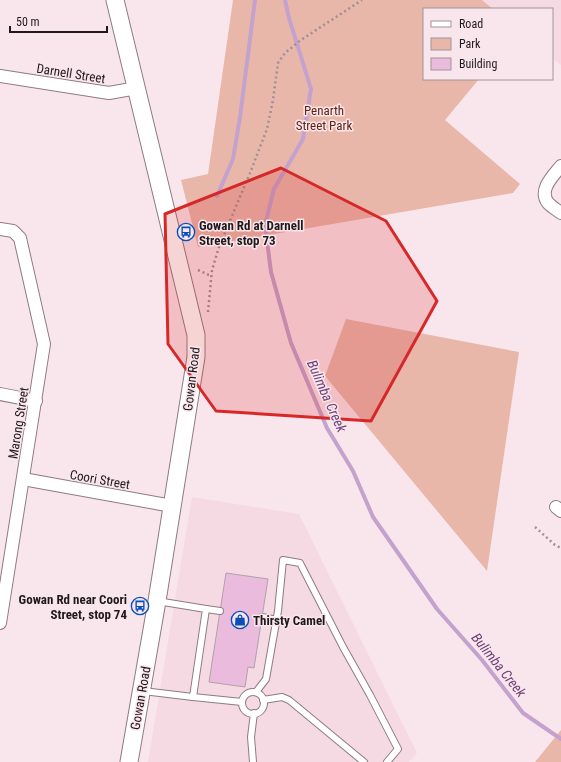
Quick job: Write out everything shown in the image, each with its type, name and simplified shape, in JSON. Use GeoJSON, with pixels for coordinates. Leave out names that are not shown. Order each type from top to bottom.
{"type":"FeatureCollection","features":[{"type":"Feature","properties":{"kind":"main road","name":"Gowan Road"},"geometry":{"type":"LineString","coordinates":[[115,0],[196,335],[196,357],[157,601],[129,762]]}},
{"type":"Feature","properties":{"kind":"street","name":"Darnell Street"},"geometry":{"type":"LineString","coordinates":[[0,76],[109,94],[137,88]]}},
{"type":"Feature","properties":{"kind":"street"},"geometry":{"type":"LineString","coordinates":[[561,166],[547,183],[545,193],[548,203],[561,213]]}},
{"type":"Feature","properties":{"kind":"street","name":"Marong Street"},"geometry":{"type":"LineString","coordinates":[[0,229],[14,231],[20,238],[44,344],[23,479],[5,559],[0,623]]}},
{"type":"Feature","properties":{"kind":"street"},"geometry":{"type":"LineString","coordinates":[[0,394],[36,401]]}},
{"type":"Feature","properties":{"kind":"street","name":"Coori Street"},"geometry":{"type":"LineString","coordinates":[[23,479],[172,506]]}},
{"type":"Feature","properties":{"kind":"lane"},"geometry":{"type":"LineString","coordinates":[[256,692],[266,679],[277,620],[283,560],[300,563],[343,647],[398,748],[387,762]]}},
{"type":"Feature","properties":{"kind":"lane"},"geometry":{"type":"LineString","coordinates":[[157,601],[220,610]]}},
{"type":"Feature","properties":{"kind":"lane"},"geometry":{"type":"LineString","coordinates":[[192,697],[206,609]]}},
{"type":"Feature","properties":{"kind":"lane"},"geometry":{"type":"LineString","coordinates":[[262,617],[277,620]]}},
{"type":"Feature","properties":{"kind":"lane"},"geometry":{"type":"LineString","coordinates":[[141,691],[242,702]]}},
{"type":"Feature","properties":{"kind":"lane"},"geometry":{"type":"LineString","coordinates":[[256,692],[262,696],[263,707],[261,710],[250,713],[244,709],[242,702],[246,694],[256,692]]}},
{"type":"Feature","properties":{"kind":"lane"},"geometry":{"type":"LineString","coordinates":[[263,700],[282,696],[289,700],[364,762]]}},
{"type":"Feature","properties":{"kind":"lane"},"geometry":{"type":"LineString","coordinates":[[253,762],[251,737],[254,713]]}},
{"type":"Feature","properties":{"kind":"path"},"geometry":{"type":"LineString","coordinates":[[208,312],[212,270],[219,247],[267,129],[278,63],[285,53],[294,45],[362,0]]}},
{"type":"Feature","properties":{"kind":"path"},"geometry":{"type":"LineString","coordinates":[[198,270],[211,276]]}},
{"type":"Feature","properties":{"kind":"path"},"geometry":{"type":"LineString","coordinates":[[535,528],[555,545],[561,548]]}},
{"type":"Feature","properties":{"kind":"highlighted area"},"geometry":{"type":"Polygon","coordinates":[[[281,168],[386,221],[437,301],[371,421],[216,411],[168,344],[165,214],[281,168]]]}},
{"type":"Feature","properties":{"kind":"shaded area"},"geometry":{"type":"Polygon","coordinates":[[[482,0],[561,0],[561,65],[553,59],[553,8],[492,8],[482,0]]]}},
{"type":"Feature","properties":{"kind":"shaded area"},"geometry":{"type":"Polygon","coordinates":[[[192,497],[299,514],[417,753],[409,762],[148,762],[192,497]]]}},
{"type":"Feature","properties":{"kind":"green space","name":"Penarth Street Park"},"geometry":{"type":"Polygon","coordinates":[[[233,0],[482,0],[492,8],[423,8],[423,80],[478,80],[445,120],[520,184],[513,193],[198,247],[181,180],[208,174],[233,0]]]}},
{"type":"Feature","properties":{"kind":"green space"},"geometry":{"type":"Polygon","coordinates":[[[346,319],[519,352],[487,571],[325,376],[346,319]]]}},
{"type":"Feature","properties":{"kind":"green space"},"geometry":{"type":"Polygon","coordinates":[[[561,730],[561,762],[535,762],[561,730]]]}},
{"type":"Feature","properties":{"kind":"building"},"geometry":{"type":"Polygon","coordinates":[[[226,573],[268,579],[254,668],[248,667],[245,687],[209,682],[226,573]]]}},
{"type":"Feature","properties":{"kind":"waterway"},"geometry":{"type":"LineString","coordinates":[[217,196],[233,159],[255,0]]}},
{"type":"Feature","properties":{"kind":"waterway","name":"Bulimba Creek"},"geometry":{"type":"LineString","coordinates":[[285,0],[289,18],[311,89],[303,139],[274,189],[265,225],[271,272],[291,343],[327,428],[353,471],[373,517],[437,609],[482,660],[523,713],[561,739]]}},
{"type":"Feature","properties":{"kind":"place","name":"Gowan Rd at Darnell Street, stop 73"},"geometry":{"type":"Point","coordinates":[186,232]}},
{"type":"Feature","properties":{"kind":"place","name":"Gowan Rd near Coori Street, stop 74"},"geometry":{"type":"Point","coordinates":[140,606]}},
{"type":"Feature","properties":{"kind":"place","name":"Thirsty Camel"},"geometry":{"type":"Point","coordinates":[240,620]}}]}
